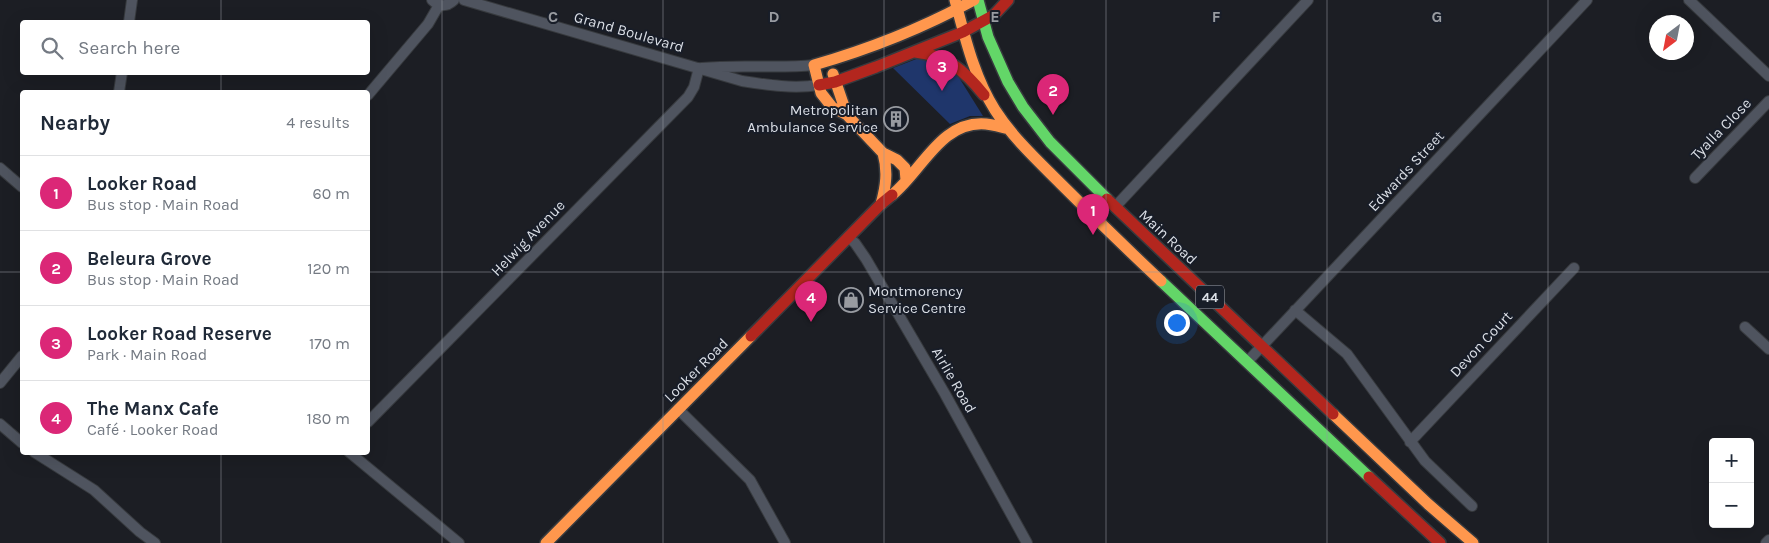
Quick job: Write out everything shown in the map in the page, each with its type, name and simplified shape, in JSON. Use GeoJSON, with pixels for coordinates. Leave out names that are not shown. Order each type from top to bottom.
{"type":"FeatureCollection","features":[{"type":"Feature","properties":{"kind":"main road","name":"Grand Boulevard"},"geometry":{"type":"LineString","coordinates":[[814,65],[923,26],[956,5],[974,0]]}},
{"type":"Feature","properties":{"kind":"main road","name":"Main Road"},"geometry":{"type":"LineString","coordinates":[[978,0],[983,22],[1002,68],[1023,108],[1050,142],[1115,207],[1421,497],[1473,543]]}},
{"type":"Feature","properties":{"kind":"main road"},"geometry":{"type":"LineString","coordinates":[[819,85],[835,82],[963,32],[994,15],[1008,0]]}},
{"type":"Feature","properties":{"kind":"main road","name":"44"},"geometry":{"type":"LineString","coordinates":[[956,5],[977,72],[995,110],[1029,152],[1101,224],[1440,543]]}},
{"type":"Feature","properties":{"kind":"main road"},"geometry":{"type":"LineString","coordinates":[[913,52],[927,53],[944,58],[954,64],[972,81],[995,110]]}},
{"type":"Feature","properties":{"kind":"main road"},"geometry":{"type":"LineString","coordinates":[[828,61],[847,115]]}},
{"type":"Feature","properties":{"kind":"main road"},"geometry":{"type":"LineString","coordinates":[[814,65],[821,93],[832,107],[847,115],[883,153],[897,160],[905,168],[906,180]]}},
{"type":"Feature","properties":{"kind":"main road","name":"Looker Road"},"geometry":{"type":"LineString","coordinates":[[546,543],[848,237],[881,204],[893,195],[947,137],[963,126],[975,123],[987,123],[1009,129]]}},
{"type":"Feature","properties":{"kind":"main road"},"geometry":{"type":"LineString","coordinates":[[881,204],[888,174],[883,153]]}},
{"type":"Feature","properties":{"kind":"street"},"geometry":{"type":"LineString","coordinates":[[129,20],[132,0]]}},
{"type":"Feature","properties":{"kind":"street"},"geometry":{"type":"LineString","coordinates":[[370,93],[428,24],[435,3],[448,5],[454,0]]}},
{"type":"Feature","properties":{"kind":"street","name":"Grand Boulevard"},"geometry":{"type":"LineString","coordinates":[[464,0],[734,79],[765,85],[807,87],[819,85]]}},
{"type":"Feature","properties":{"kind":"street"},"geometry":{"type":"LineString","coordinates":[[1115,207],[1308,0]]}},
{"type":"Feature","properties":{"kind":"street","name":"Edwards Street"},"geometry":{"type":"LineString","coordinates":[[1247,362],[1587,0]]}},
{"type":"Feature","properties":{"kind":"street"},"geometry":{"type":"LineString","coordinates":[[1689,0],[1769,76]]}},
{"type":"Feature","properties":{"kind":"street","name":"Grand Boulevard"},"geometry":{"type":"LineString","coordinates":[[699,68],[814,65]]}},
{"type":"Feature","properties":{"kind":"street","name":"Helwig Avenue"},"geometry":{"type":"LineString","coordinates":[[370,420],[688,96],[694,87],[699,68]]}},
{"type":"Feature","properties":{"kind":"street"},"geometry":{"type":"LineString","coordinates":[[119,90],[122,75]]}},
{"type":"Feature","properties":{"kind":"street","name":"Tyalla Close"},"geometry":{"type":"LineString","coordinates":[[1695,178],[1769,101]]}},
{"type":"Feature","properties":{"kind":"street"},"geometry":{"type":"LineString","coordinates":[[0,168],[20,185]]}},
{"type":"Feature","properties":{"kind":"street","name":"Airlie Road"},"geometry":{"type":"LineString","coordinates":[[848,237],[855,243],[866,259],[940,386],[1027,543]]}},
{"type":"Feature","properties":{"kind":"street","name":"Devon Court"},"geometry":{"type":"LineString","coordinates":[[1410,442],[1574,268]]}},
{"type":"Feature","properties":{"kind":"street"},"geometry":{"type":"LineString","coordinates":[[1296,310],[1347,354],[1425,461],[1472,506]]}},
{"type":"Feature","properties":{"kind":"street"},"geometry":{"type":"LineString","coordinates":[[1745,327],[1769,349]]}},
{"type":"Feature","properties":{"kind":"street"},"geometry":{"type":"LineString","coordinates":[[0,383],[20,358]]}},
{"type":"Feature","properties":{"kind":"street"},"geometry":{"type":"LineString","coordinates":[[678,409],[750,480],[785,543]]}},
{"type":"Feature","properties":{"kind":"street"},"geometry":{"type":"LineString","coordinates":[[0,424],[20,441]]}},
{"type":"Feature","properties":{"kind":"street"},"geometry":{"type":"LineString","coordinates":[[39,455],[94,490],[140,532],[155,543]]}},
{"type":"Feature","properties":{"kind":"street"},"geometry":{"type":"LineString","coordinates":[[353,455],[459,543]]}},
{"type":"Feature","properties":{"kind":"street"},"geometry":{"type":"LineString","coordinates":[[1766,543],[1769,540]]}},
{"type":"Feature","properties":{"kind":"shaded area"},"geometry":{"type":"Polygon","coordinates":[[[919,58],[932,59],[958,76],[983,116],[970,116],[950,124],[893,68],[919,58]]]}},
{"type":"Feature","properties":{"kind":"traffic: fast"},"geometry":{"type":"LineString","coordinates":[[978,0],[988,37],[1008,82],[1023,107],[1050,142],[1107,199]]}},
{"type":"Feature","properties":{"kind":"traffic: fast"},"geometry":{"type":"LineString","coordinates":[[1161,281],[1369,477]]}},
{"type":"Feature","properties":{"kind":"traffic: slow"},"geometry":{"type":"LineString","coordinates":[[955,0],[981,84],[1002,120],[1034,157],[1161,281]]}},
{"type":"Feature","properties":{"kind":"traffic: slow"},"geometry":{"type":"LineString","coordinates":[[906,180],[905,168],[897,160],[883,153],[847,115],[832,107],[821,93],[814,65],[896,37],[974,0]]}},
{"type":"Feature","properties":{"kind":"traffic: slow"},"geometry":{"type":"LineString","coordinates":[[833,74],[847,115]]}},
{"type":"Feature","properties":{"kind":"traffic: slow"},"geometry":{"type":"LineString","coordinates":[[892,195],[903,185],[933,149],[944,138],[957,130],[970,125],[986,124],[1009,129]]}},
{"type":"Feature","properties":{"kind":"traffic: slow"},"geometry":{"type":"LineString","coordinates":[[881,204],[886,178],[883,153]]}},
{"type":"Feature","properties":{"kind":"traffic: slow"},"geometry":{"type":"LineString","coordinates":[[546,543],[751,336]]}},
{"type":"Feature","properties":{"kind":"traffic: slow"},"geometry":{"type":"LineString","coordinates":[[1333,414],[1428,504],[1473,543]]}},
{"type":"Feature","properties":{"kind":"traffic: jam"},"geometry":{"type":"LineString","coordinates":[[819,85],[835,82],[876,67],[963,32],[994,15],[1008,0]]}},
{"type":"Feature","properties":{"kind":"traffic: jam"},"geometry":{"type":"LineString","coordinates":[[915,52],[946,61],[962,71],[984,95]]}},
{"type":"Feature","properties":{"kind":"traffic: jam"},"geometry":{"type":"LineString","coordinates":[[751,336],[892,195]]}},
{"type":"Feature","properties":{"kind":"traffic: jam"},"geometry":{"type":"LineString","coordinates":[[1107,199],[1333,414]]}},
{"type":"Feature","properties":{"kind":"traffic: jam"},"geometry":{"type":"LineString","coordinates":[[1369,477],[1440,543]]}},
{"type":"Feature","properties":{"kind":"place","name":"Looker Road Reserve"},"geometry":{"type":"Point","coordinates":[942,91]}},
{"type":"Feature","properties":{"kind":"place","name":"Beleura Grove"},"geometry":{"type":"Point","coordinates":[1053,115]}},
{"type":"Feature","properties":{"kind":"place","name":"Metropolitan Ambulance Service"},"geometry":{"type":"Point","coordinates":[896,119]}},
{"type":"Feature","properties":{"kind":"place","name":"Looker Road"},"geometry":{"type":"Point","coordinates":[1093,235]}},
{"type":"Feature","properties":{"kind":"place","name":"Montmorency Service Centre"},"geometry":{"type":"Point","coordinates":[851,300]}},
{"type":"Feature","properties":{"kind":"place","name":"The Manx Cafe"},"geometry":{"type":"Point","coordinates":[811,322]}}]}
